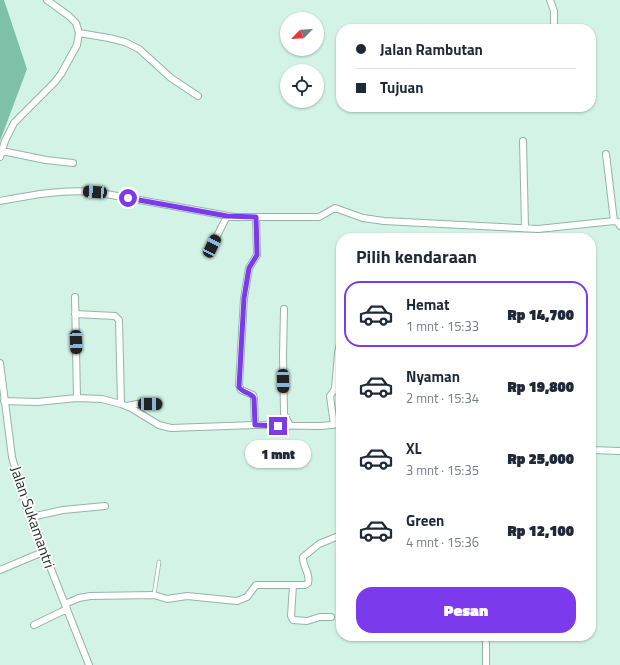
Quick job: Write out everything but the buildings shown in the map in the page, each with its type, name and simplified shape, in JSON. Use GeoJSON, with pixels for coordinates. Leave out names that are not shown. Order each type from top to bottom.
{"type":"FeatureCollection","features":[{"type":"Feature","properties":{"kind":"street"},"geometry":{"type":"LineString","coordinates":[[47,0],[73,19],[79,33],[77,45],[61,74],[54,83],[14,123],[5,141],[1,154],[73,163]]}},
{"type":"Feature","properties":{"kind":"street"},"geometry":{"type":"LineString","coordinates":[[550,0],[554,11],[554,24]]}},
{"type":"Feature","properties":{"kind":"street"},"geometry":{"type":"LineString","coordinates":[[79,33],[125,42],[139,49],[171,78],[198,96]]}},
{"type":"Feature","properties":{"kind":"street"},"geometry":{"type":"LineString","coordinates":[[522,141],[525,228]]}},
{"type":"Feature","properties":{"kind":"street"},"geometry":{"type":"LineString","coordinates":[[606,154],[614,221]]}},
{"type":"Feature","properties":{"kind":"street"},"geometry":{"type":"LineString","coordinates":[[0,201],[45,193],[80,191],[95,192],[227,216],[319,217],[335,208],[372,220],[525,228],[547,228],[614,221],[618,222],[620,226]]}},
{"type":"Feature","properties":{"kind":"street"},"geometry":{"type":"LineString","coordinates":[[212,246],[227,216]]}},
{"type":"Feature","properties":{"kind":"street"},"geometry":{"type":"LineString","coordinates":[[255,425],[254,398],[252,394],[241,390],[239,385],[244,298],[249,268],[257,255],[256,217]]}},
{"type":"Feature","properties":{"kind":"street"},"geometry":{"type":"LineString","coordinates":[[75,297],[77,398]]}},
{"type":"Feature","properties":{"kind":"street"},"geometry":{"type":"LineString","coordinates":[[284,309],[284,414],[290,426]]}},
{"type":"Feature","properties":{"kind":"street"},"geometry":{"type":"LineString","coordinates":[[75,314],[115,316],[118,318],[121,404]]}},
{"type":"Feature","properties":{"kind":"street","name":"Jalan Sukamantri"},"geometry":{"type":"LineString","coordinates":[[0,363],[12,457],[24,500],[43,552],[89,665]]}},
{"type":"Feature","properties":{"kind":"street"},"geometry":{"type":"LineString","coordinates":[[4,401],[37,402],[77,398],[102,399],[127,406],[159,425],[171,428],[255,425],[334,426],[330,396],[335,389],[336,380]]}},
{"type":"Feature","properties":{"kind":"street"},"geometry":{"type":"LineString","coordinates":[[127,406],[137,404],[159,404]]}},
{"type":"Feature","properties":{"kind":"street"},"geometry":{"type":"LineString","coordinates":[[596,450],[620,451]]}},
{"type":"Feature","properties":{"kind":"street"},"geometry":{"type":"LineString","coordinates":[[31,517],[63,510],[105,506]]}},
{"type":"Feature","properties":{"kind":"street"},"geometry":{"type":"LineString","coordinates":[[34,625],[79,598],[90,596],[154,595],[167,599],[187,596],[237,601],[247,597],[256,585],[305,585],[309,582],[303,562],[305,556],[319,544],[336,537]]}},
{"type":"Feature","properties":{"kind":"street"},"geometry":{"type":"LineString","coordinates":[[0,570],[43,552]]}},
{"type":"Feature","properties":{"kind":"street"},"geometry":{"type":"LineString","coordinates":[[292,585],[290,616],[293,620],[307,621],[320,617],[331,617]]}},
{"type":"Feature","properties":{"kind":"street"},"geometry":{"type":"LineString","coordinates":[[486,641],[486,665]]}},
{"type":"Feature","properties":{"kind":"lane"},"geometry":{"type":"LineString","coordinates":[[154,595],[159,562]]}},
{"type":"Feature","properties":{"kind":"green space"},"geometry":{"type":"Polygon","coordinates":[[[0,0],[4,0],[27,69],[0,141],[0,0]]]}},
{"type":"Feature","properties":{"kind":"route"},"geometry":{"type":"LineString","coordinates":[[128,198],[227,216],[256,217],[257,255],[250,264],[244,298],[239,388],[253,395],[255,425],[278,426]]}}]}
